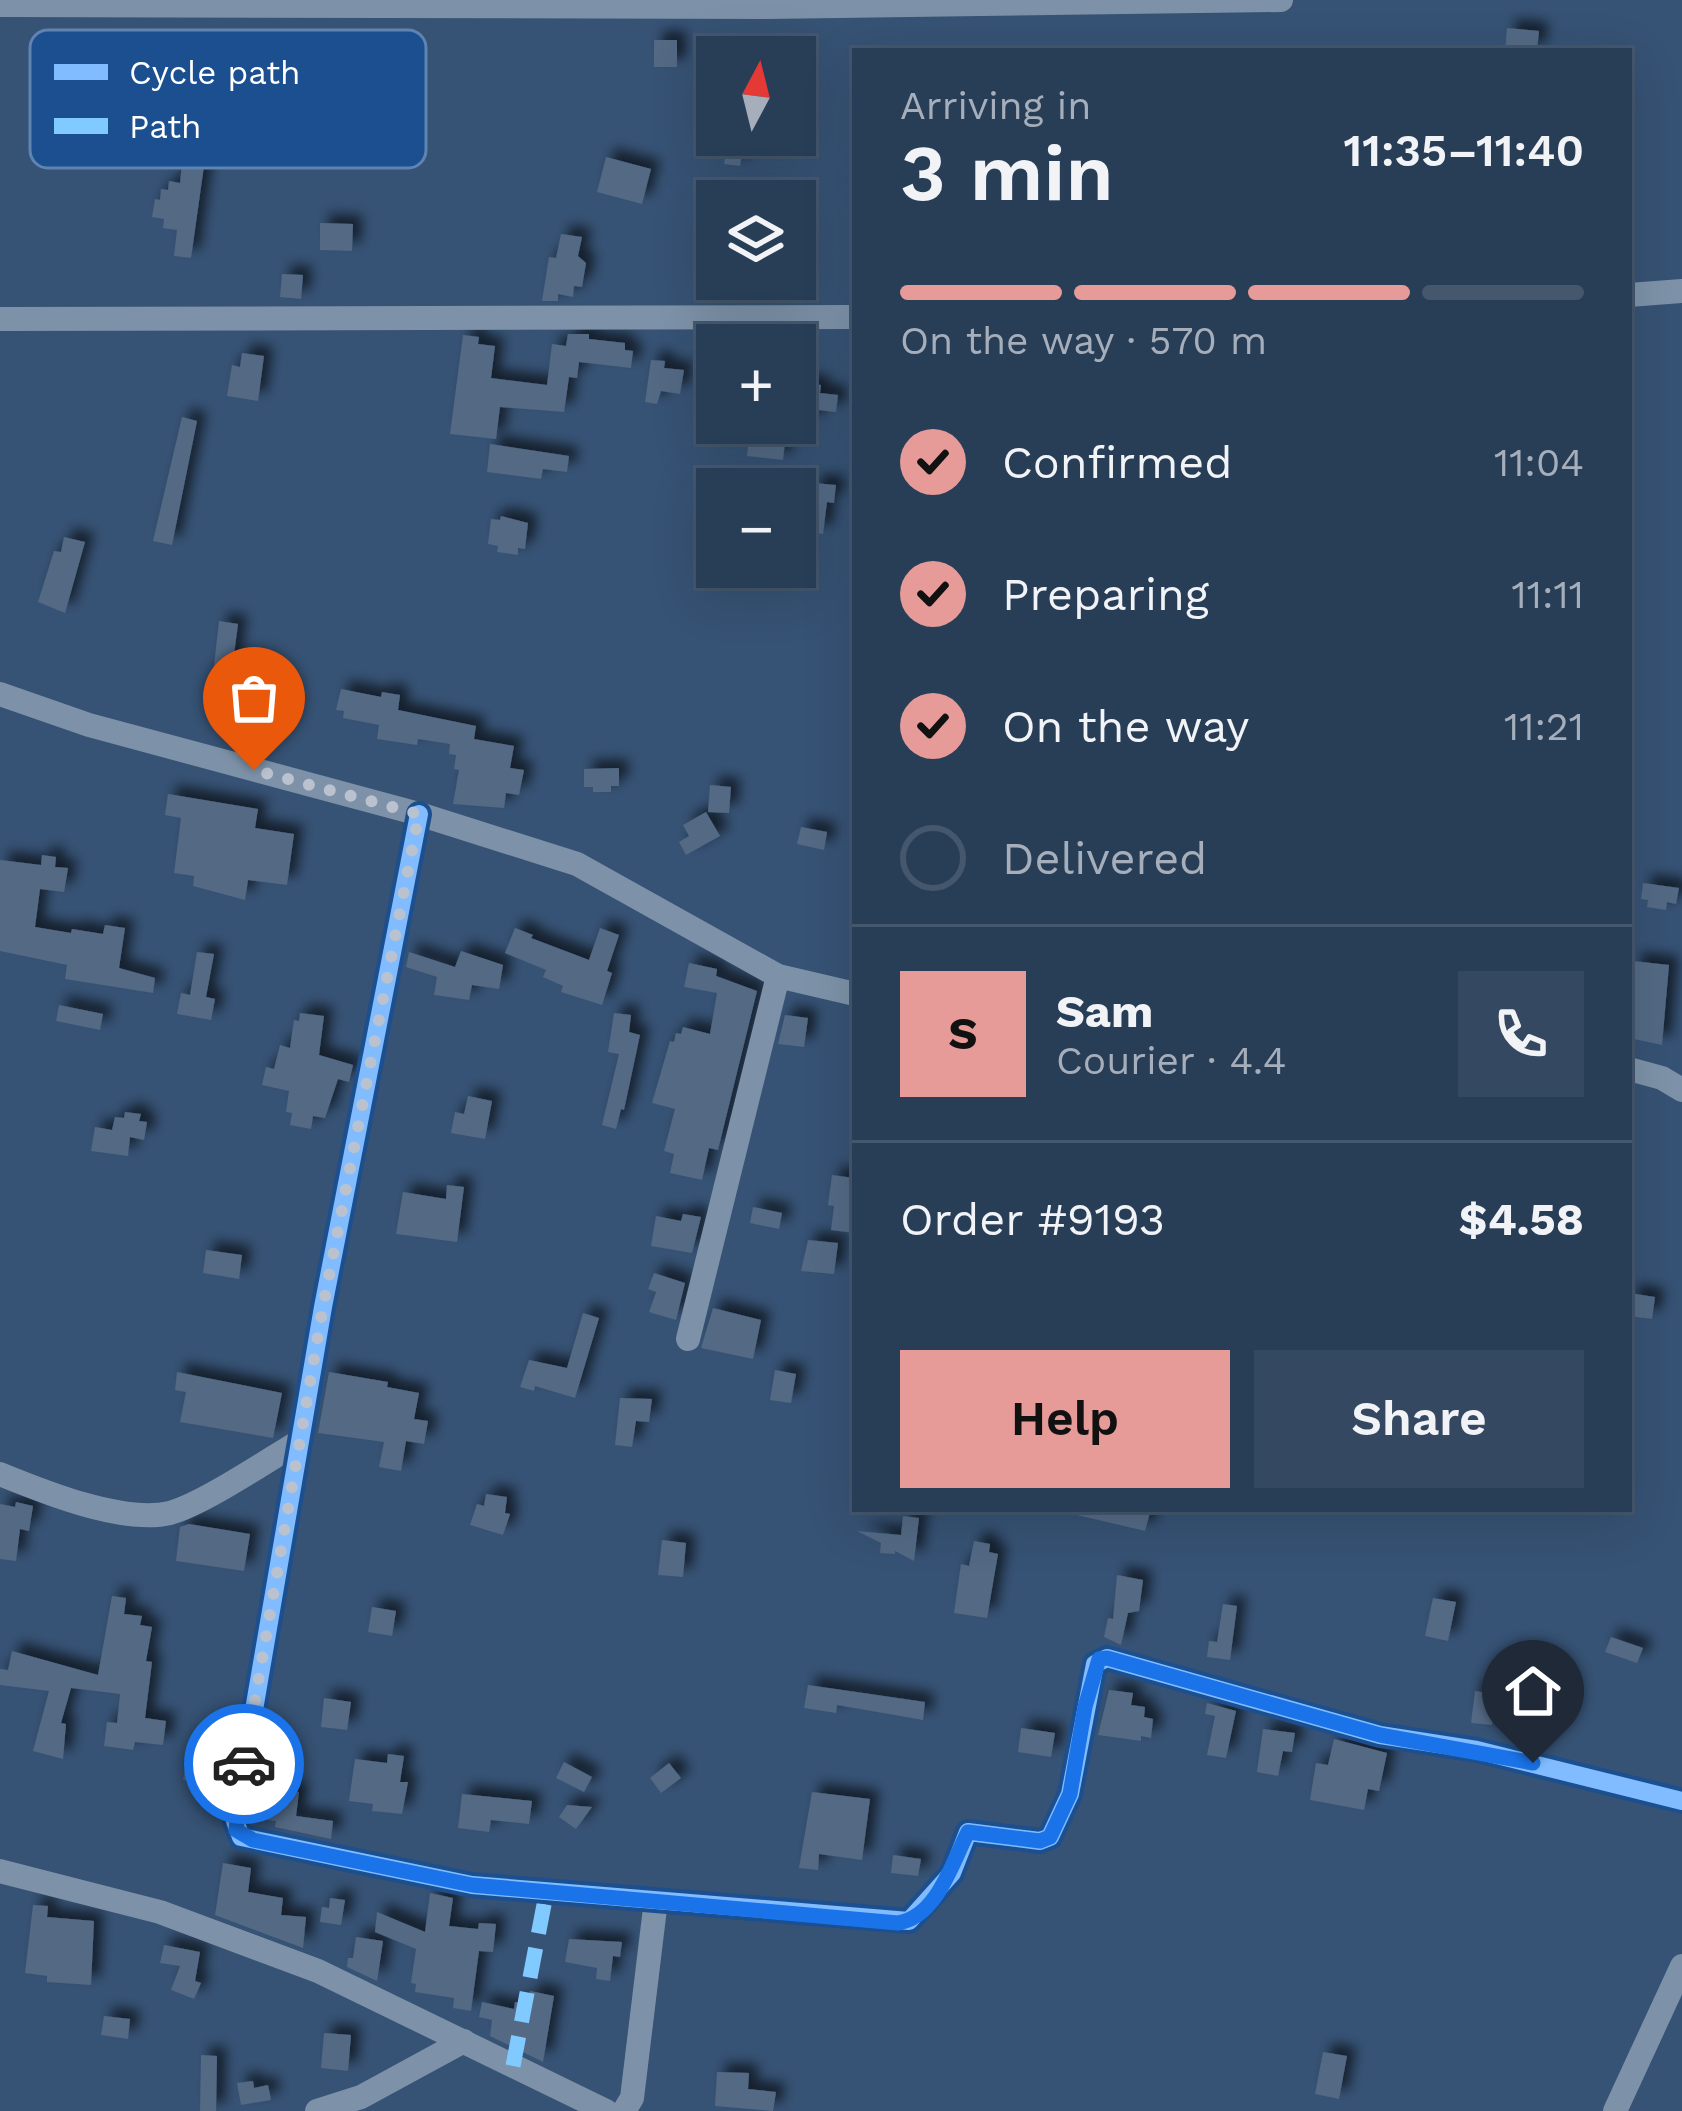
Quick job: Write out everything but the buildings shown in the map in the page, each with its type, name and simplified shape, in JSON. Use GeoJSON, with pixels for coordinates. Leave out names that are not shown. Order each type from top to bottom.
{"type":"FeatureCollection","features":[{"type":"Feature","properties":{"kind":"street"},"geometry":{"type":"LineString","coordinates":[[0,5],[720,7],[1281,0]]}},
{"type":"Feature","properties":{"kind":"street"},"geometry":{"type":"LineString","coordinates":[[1632,295],[1682,291]]}},
{"type":"Feature","properties":{"kind":"street"},"geometry":{"type":"LineString","coordinates":[[0,320],[852,317]]}},
{"type":"Feature","properties":{"kind":"street"},"geometry":{"type":"LineString","coordinates":[[0,694],[89,725],[419,814],[578,864],[778,976],[852,993]]}},
{"type":"Feature","properties":{"kind":"street"},"geometry":{"type":"LineString","coordinates":[[419,814],[300,1441],[236,1830],[253,1840],[472,1885],[910,1921],[952,1873],[968,1832],[1040,1841],[1050,1837],[1070,1794],[1095,1664],[1107,1658],[1380,1735],[1477,1750],[1682,1802]]}},
{"type":"Feature","properties":{"kind":"street"},"geometry":{"type":"LineString","coordinates":[[688,1339],[778,976]]}},
{"type":"Feature","properties":{"kind":"street"},"geometry":{"type":"LineString","coordinates":[[1632,1070],[1662,1078],[1682,1090]]}},
{"type":"Feature","properties":{"kind":"street"},"geometry":{"type":"LineString","coordinates":[[0,1474],[94,1506],[141,1516],[174,1512],[300,1441]]}},
{"type":"Feature","properties":{"kind":"street"},"geometry":{"type":"LineString","coordinates":[[0,1871],[160,1912],[317,1971],[606,2111]]}},
{"type":"Feature","properties":{"kind":"street"},"geometry":{"type":"LineString","coordinates":[[624,2111],[632,2098],[656,1900]]}},
{"type":"Feature","properties":{"kind":"street"},"geometry":{"type":"LineString","coordinates":[[1615,2111],[1682,1966]]}},
{"type":"Feature","properties":{"kind":"street"},"geometry":{"type":"LineString","coordinates":[[317,2111],[361,2097],[464,2041]]}},
{"type":"Feature","properties":{"kind":"marked path"},"geometry":{"type":"LineString","coordinates":[[513,2066],[547,1889]]}},
{"type":"Feature","properties":{"kind":"cycle path"},"geometry":{"type":"LineString","coordinates":[[419,814],[323,1307],[235,1821],[241,1837],[472,1885],[909,1921],[952,1873],[968,1832],[1040,1841],[1050,1837],[1070,1794],[1095,1664],[1107,1658],[1380,1735],[1477,1750],[1682,1801]]}},
{"type":"Feature","properties":{"kind":"way so far"},"geometry":{"type":"LineString","coordinates":[[244,1764],[323,1307],[419,814],[254,770]]}},
{"type":"Feature","properties":{"kind":"route"},"geometry":{"type":"LineString","coordinates":[[244,1764],[236,1830],[253,1840],[472,1885],[898,1923],[916,1917],[952,1873],[968,1832],[1040,1841],[1050,1837],[1070,1794],[1078,1739],[1099,1659],[1380,1735],[1533,1763]]}}]}
